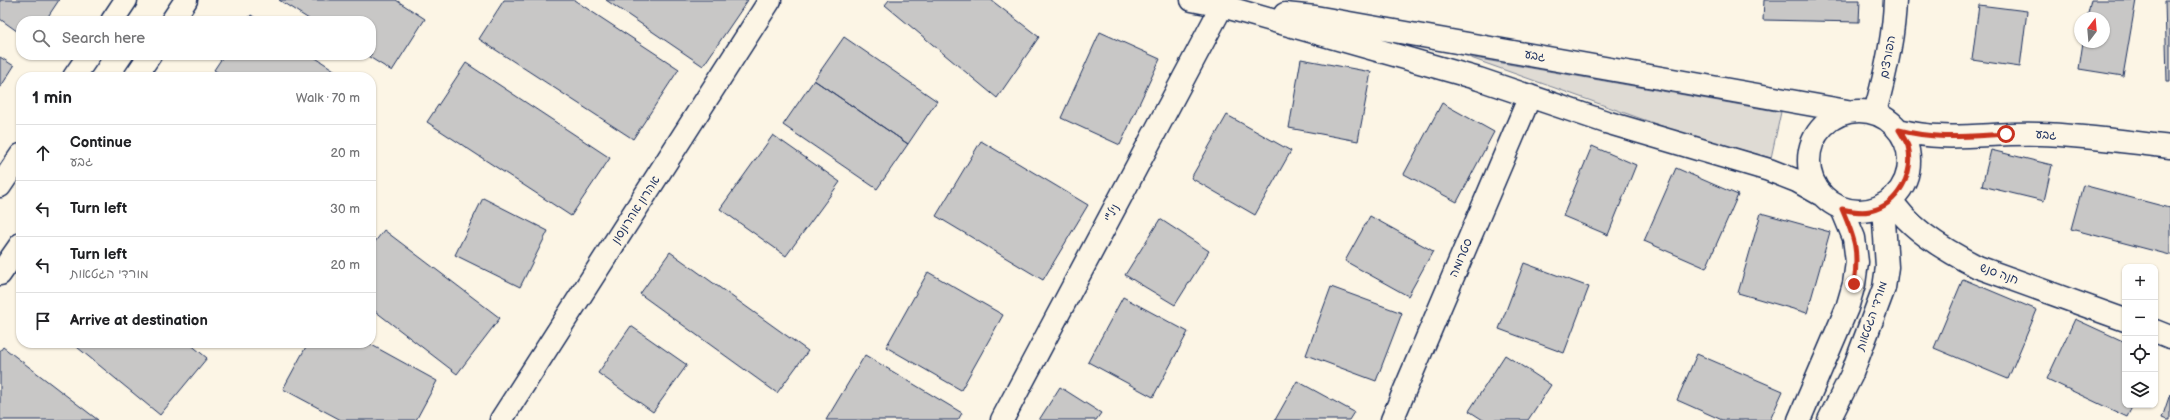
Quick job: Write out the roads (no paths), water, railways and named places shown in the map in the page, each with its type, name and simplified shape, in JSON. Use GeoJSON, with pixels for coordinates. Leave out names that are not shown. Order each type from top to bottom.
{"type":"FeatureCollection","features":[{"type":"Feature","properties":{"kind":"street"},"geometry":{"type":"LineString","coordinates":[[115,16],[126,0]]}},
{"type":"Feature","properties":{"kind":"street"},"geometry":{"type":"LineString","coordinates":[[175,16],[186,0]]}},
{"type":"Feature","properties":{"kind":"street","name":"אהרון אהרונסון"},"geometry":{"type":"LineString","coordinates":[[502,420],[770,0]]}},
{"type":"Feature","properties":{"kind":"street","name":"גבע"},"geometry":{"type":"LineString","coordinates":[[1192,0],[1222,6],[1316,17],[1847,111]]}},
{"type":"Feature","properties":{"kind":"street","name":"הפורצים"},"geometry":{"type":"LineString","coordinates":[[1875,112],[1884,79],[1890,48],[1895,0]]}},
{"type":"Feature","properties":{"kind":"street","name":"ניל\"י"},"geometry":{"type":"LineString","coordinates":[[1002,420],[1222,6]]}},
{"type":"Feature","properties":{"kind":"street","name":"גבע"},"geometry":{"type":"LineString","coordinates":[[1316,17],[1530,96],[1606,122],[1769,170],[1797,181],[1820,194]]}},
{"type":"Feature","properties":{"kind":"street"},"geometry":{"type":"LineString","coordinates":[[77,72],[86,60]]}},
{"type":"Feature","properties":{"kind":"street"},"geometry":{"type":"LineString","coordinates":[[138,72],[147,60]]}},
{"type":"Feature","properties":{"kind":"street","name":"סטרומה"},"geometry":{"type":"LineString","coordinates":[[1392,420],[1530,96]]}},
{"type":"Feature","properties":{"kind":"street"},"geometry":{"type":"LineString","coordinates":[[1861,110],[1875,112],[1888,120],[1899,130],[1908,145],[1910,163],[1906,180],[1897,195],[1887,203],[1863,211],[1842,209],[1820,194],[1811,179],[1808,162],[1810,145],[1818,130],[1831,118],[1847,111],[1861,110]]}},
{"type":"Feature","properties":{"kind":"street","name":"גבע"},"geometry":{"type":"LineString","coordinates":[[1899,130],[1921,136],[1945,138],[2040,134],[2170,147]]}},
{"type":"Feature","properties":{"kind":"street"},"geometry":{"type":"LineString","coordinates":[[0,186],[16,162]]}},
{"type":"Feature","properties":{"kind":"street","name":"חנה סנש"},"geometry":{"type":"LineString","coordinates":[[1887,203],[1924,234],[1956,256],[1978,267],[2122,319]]}},
{"type":"Feature","properties":{"kind":"street","name":"מורדי הגטאות"},"geometry":{"type":"LineString","coordinates":[[1829,420],[1851,376],[1884,288],[1887,267],[1887,203]]}},
{"type":"Feature","properties":{"kind":"street"},"geometry":{"type":"LineString","coordinates":[[1799,420],[1847,308],[1854,284],[1857,262],[1854,238],[1842,209]]}},
{"type":"Feature","properties":{"kind":"street"},"geometry":{"type":"LineString","coordinates":[[0,274],[16,251]]}},
{"type":"Feature","properties":{"kind":"street"},"geometry":{"type":"LineString","coordinates":[[2158,332],[2170,337]]}}]}
